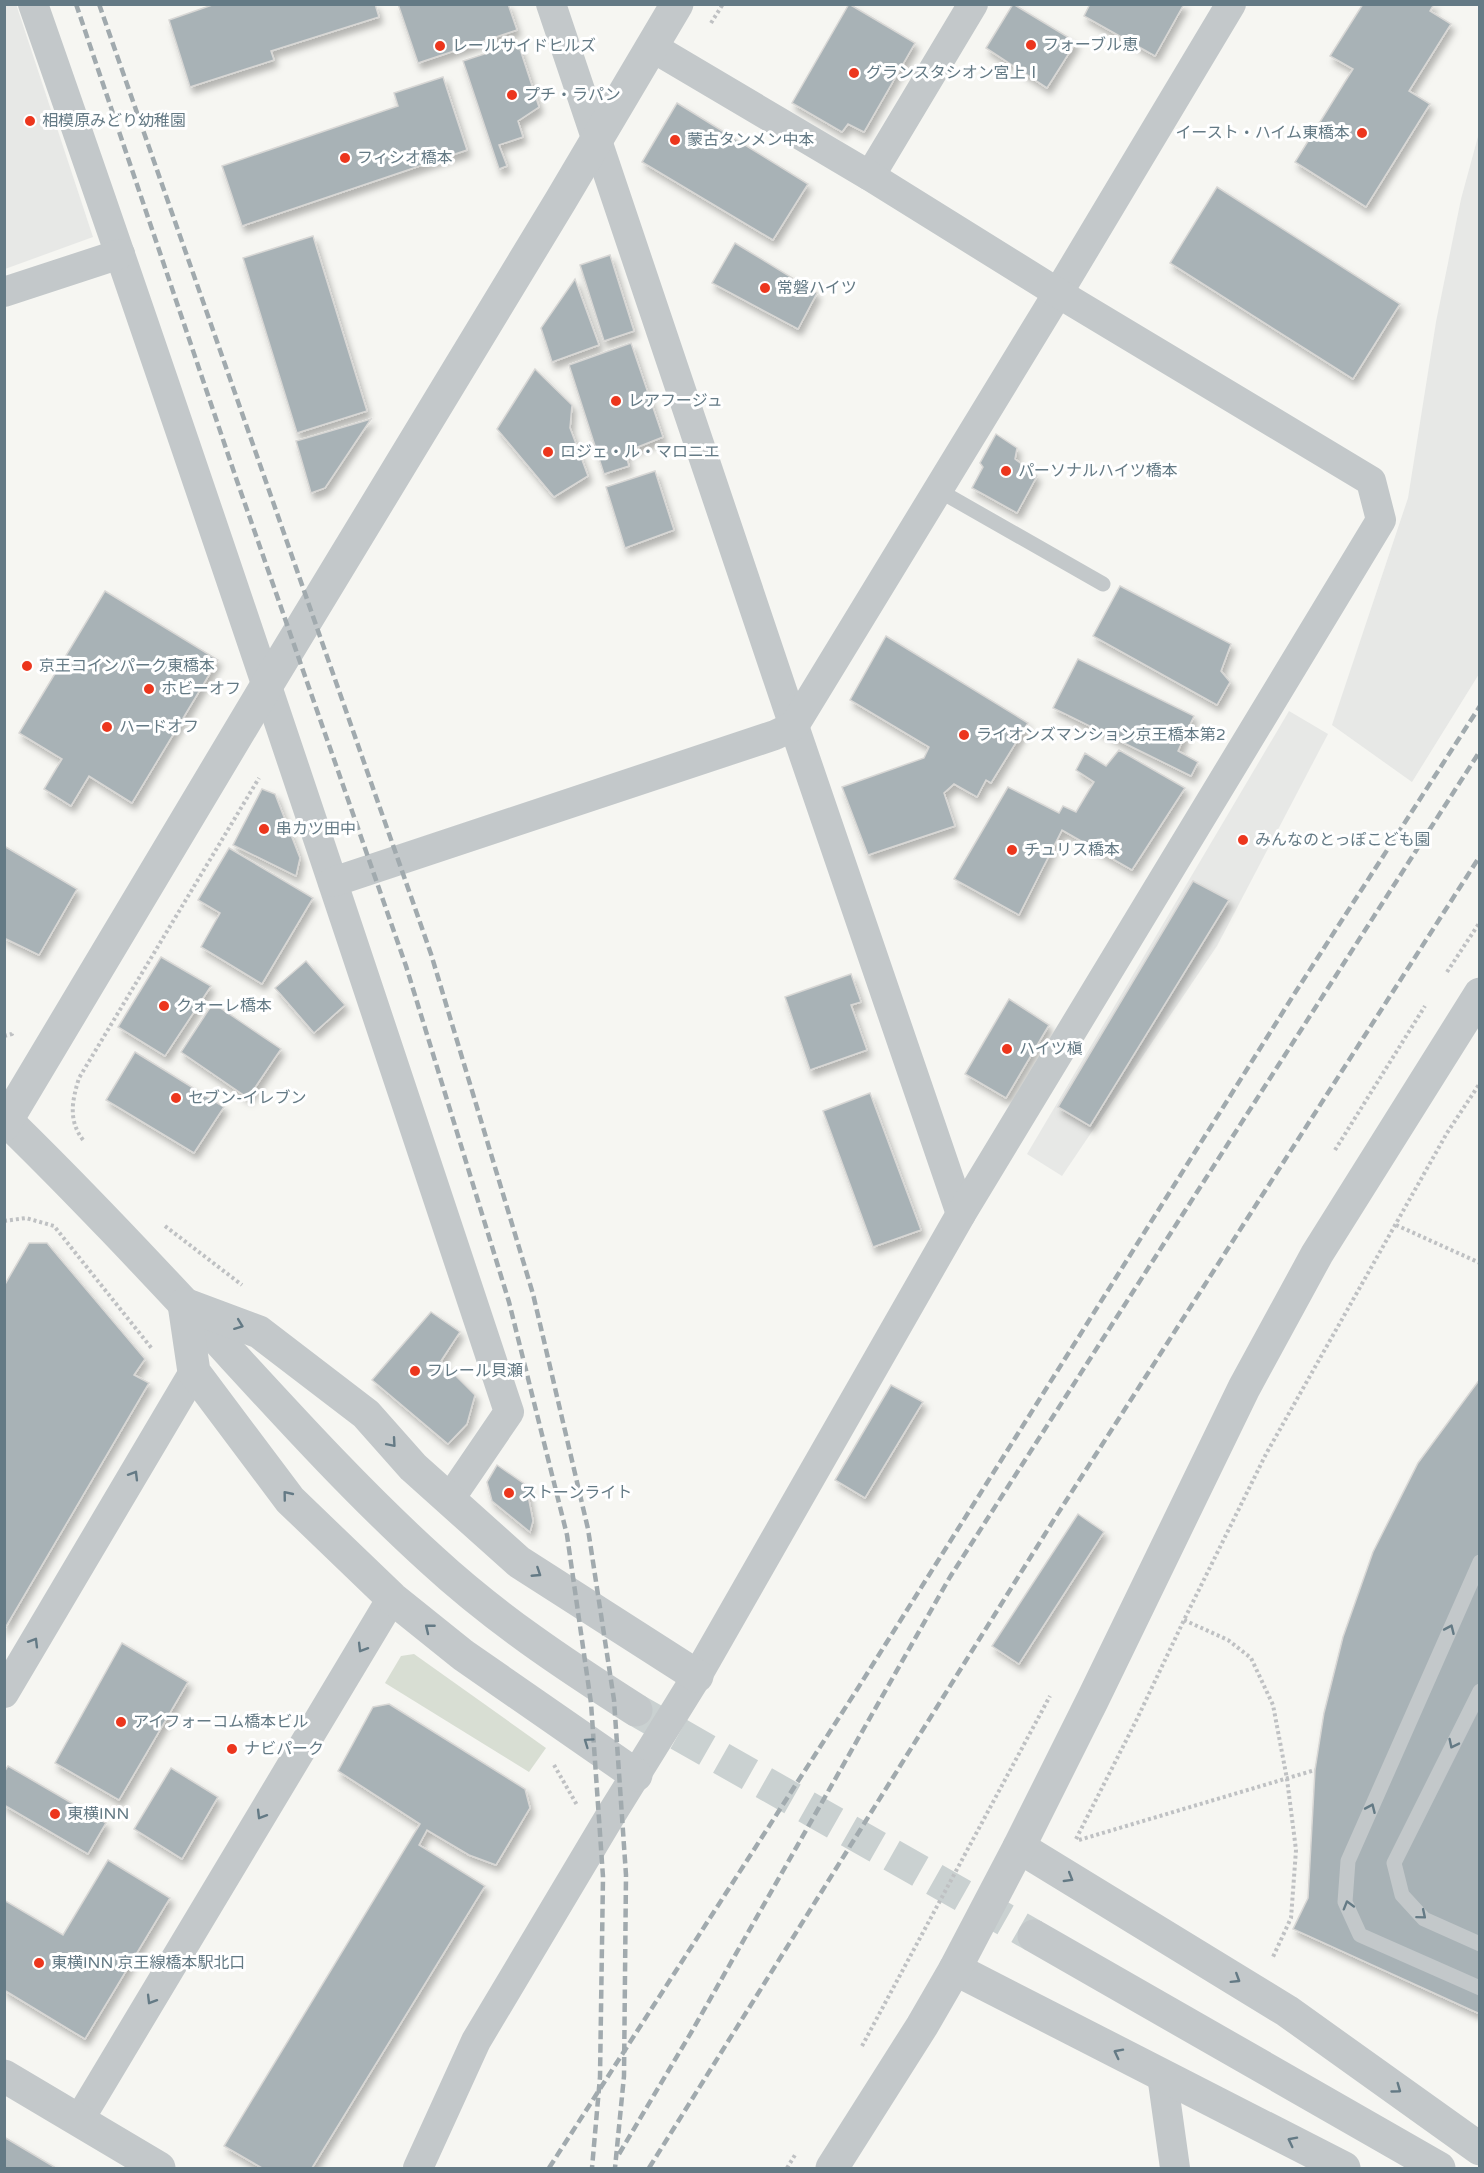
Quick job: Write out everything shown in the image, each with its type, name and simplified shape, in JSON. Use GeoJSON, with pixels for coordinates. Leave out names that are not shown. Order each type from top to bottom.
{"type":"FeatureCollection","features":[{"type":"Feature","properties":{"kind":"street"},"geometry":{"type":"LineString","coordinates":[[33,4],[267,685],[509,1412],[449,1500]]}},
{"type":"Feature","properties":{"kind":"street"},"geometry":{"type":"LineString","coordinates":[[551,4],[961,1214]]}},
{"type":"Feature","properties":{"kind":"street"},"geometry":{"type":"LineString","coordinates":[[636,1710],[547,1653],[497,1616],[432,1560],[324,1455],[184,1304],[6,1121],[597,141],[677,4]]}},
{"type":"Feature","properties":{"kind":"street"},"geometry":{"type":"LineString","coordinates":[[870,176],[973,4]]}},
{"type":"Feature","properties":{"kind":"street"},"geometry":{"type":"LineString","coordinates":[[333,882],[775,735],[794,726],[1058,293],[1230,4]]}},
{"type":"Feature","properties":{"kind":"street"},"geometry":{"type":"LineString","coordinates":[[418,2169],[477,2041],[697,1676],[961,1214],[1381,520],[1371,481],[652,46]]}},
{"type":"Feature","properties":{"kind":"street"},"geometry":{"type":"LineString","coordinates":[[4,292],[120,254]]}},
{"type":"Feature","properties":{"kind":"street"},"geometry":{"type":"LineString","coordinates":[[832,2169],[955,1969],[1019,1847],[1255,1367],[1317,1254],[1479,994]]}},
{"type":"Feature","properties":{"kind":"street"},"geometry":{"type":"LineString","coordinates":[[184,1304],[259,1332],[366,1414],[413,1467],[519,1562],[697,1676]]}},
{"type":"Feature","properties":{"kind":"street"},"geometry":{"type":"LineString","coordinates":[[184,1304],[194,1372],[290,1500],[392,1598],[463,1655],[636,1775]]}},
{"type":"Feature","properties":{"kind":"street"},"geometry":{"type":"LineString","coordinates":[[4,1693],[194,1372]]}},
{"type":"Feature","properties":{"kind":"street"},"geometry":{"type":"LineString","coordinates":[[79,2120],[392,1598]]}},
{"type":"Feature","properties":{"kind":"street"},"geometry":{"type":"LineString","coordinates":[[1019,1847],[1287,2011],[1479,2149]]}},
{"type":"Feature","properties":{"kind":"street"},"geometry":{"type":"LineString","coordinates":[[1034,1936],[1439,2169]]}},
{"type":"Feature","properties":{"kind":"street"},"geometry":{"type":"LineString","coordinates":[[955,1969],[1344,2169]]}},
{"type":"Feature","properties":{"kind":"street"},"geometry":{"type":"LineString","coordinates":[[1162,2075],[1174,2169]]}},
{"type":"Feature","properties":{"kind":"street"},"geometry":{"type":"LineString","coordinates":[[4,2076],[159,2169]]}},
{"type":"Feature","properties":{"kind":"lane"},"geometry":{"type":"LineString","coordinates":[[938,490],[1103,584]]}},
{"type":"Feature","properties":{"kind":"lane"},"geometry":{"type":"LineString","coordinates":[[1479,1562],[1348,1861],[1345,1902],[1360,1935],[1479,1988]]}},
{"type":"Feature","properties":{"kind":"lane"},"geometry":{"type":"LineString","coordinates":[[1479,1691],[1394,1863],[1402,1895],[1424,1919],[1479,1944]]}},
{"type":"Feature","properties":{"kind":"path"},"geometry":{"type":"LineString","coordinates":[[83,1141],[71,1116],[72,1099],[79,1078],[262,774]]}},
{"type":"Feature","properties":{"kind":"path"},"geometry":{"type":"LineString","coordinates":[[1076,1841],[1266,1454],[1447,1133],[1479,1083]]}},
{"type":"Feature","properties":{"kind":"path"},"geometry":{"type":"LineString","coordinates":[[162,1224],[245,1287]]}},
{"type":"Feature","properties":{"kind":"path"},"geometry":{"type":"LineString","coordinates":[[1396,1225],[1479,1263]]}},
{"type":"Feature","properties":{"kind":"path"},"geometry":{"type":"LineString","coordinates":[[1184,1620],[1228,1640],[1251,1658],[1274,1706],[1287,1779],[1296,1850],[1291,1918],[1268,1967]]}},
{"type":"Feature","properties":{"kind":"path"},"geometry":{"type":"LineString","coordinates":[[550,1758],[577,1807]]}},
{"type":"Feature","properties":{"kind":"path"},"geometry":{"type":"LineString","coordinates":[[1076,1841],[1315,1770]]}},
{"type":"Feature","properties":{"kind":"path"},"geometry":{"type":"LineString","coordinates":[[1076,1841],[1082,1849]]}},
{"type":"Feature","properties":{"kind":"shaded area","name":"相模原みどり幼稚園"},"geometry":{"type":"Polygon","coordinates":[[[16,4],[93,237],[5,269],[4,5],[16,4]]]}},
{"type":"Feature","properties":{"kind":"shaded area"},"geometry":{"type":"Polygon","coordinates":[[[1479,133],[1479,674],[1412,782],[1332,725],[1408,498],[1436,322],[1461,199],[1479,133]]]}},
{"type":"Feature","properties":{"kind":"shaded area","name":"みんなのとっぽこども園"},"geometry":{"type":"Polygon","coordinates":[[[1289,711],[1328,734],[1217,946],[1062,1176],[1027,1154],[1289,711]]]}},
{"type":"Feature","properties":{"kind":"shaded area"},"geometry":{"type":"Polygon","coordinates":[[[414,1654],[546,1748],[529,1772],[385,1683],[401,1656],[414,1654]]]}},
{"type":"Feature","properties":{"kind":"building"},"geometry":{"type":"Polygon","coordinates":[[[215,4],[375,4],[379,17],[271,51],[274,60],[190,87],[169,20],[215,4]]]}},
{"type":"Feature","properties":{"kind":"building","name":"レールサイドヒルズ"},"geometry":{"type":"Polygon","coordinates":[[[398,4],[508,4],[517,30],[418,63],[398,4]]]}},
{"type":"Feature","properties":{"kind":"building","name":"グランスタシオン宮上Ⅰ"},"geometry":{"type":"Polygon","coordinates":[[[849,4],[915,43],[864,132],[848,124],[842,132],[792,103],[849,4]]]}},
{"type":"Feature","properties":{"kind":"building","name":"フォーブル恵"},"geometry":{"type":"Polygon","coordinates":[[[1013,4],[1076,42],[1047,88],[986,48],[1013,4]]]}},
{"type":"Feature","properties":{"kind":"building"},"geometry":{"type":"Polygon","coordinates":[[[1090,4],[1184,4],[1155,56],[1084,16],[1090,4]]]}},
{"type":"Feature","properties":{"kind":"building","name":"イースト・ハイム東橋本"},"geometry":{"type":"Polygon","coordinates":[[[1363,4],[1434,4],[1430,11],[1451,24],[1409,91],[1430,104],[1366,207],[1295,162],[1353,69],[1330,56],[1363,4]]]}},
{"type":"Feature","properties":{"kind":"building"},"geometry":{"type":"Polygon","coordinates":[[[518,43],[539,107],[518,121],[523,137],[499,145],[507,166],[499,169],[463,61],[518,43]]]}},
{"type":"Feature","properties":{"kind":"building","name":"フィシオ橋本"},"geometry":{"type":"Polygon","coordinates":[[[443,77],[467,150],[242,226],[222,166],[398,106],[394,93],[443,77]]]}},
{"type":"Feature","properties":{"kind":"building"},"geometry":{"type":"Polygon","coordinates":[[[677,103],[808,184],[773,240],[642,162],[677,103]]]}},
{"type":"Feature","properties":{"kind":"building"},"geometry":{"type":"Polygon","coordinates":[[[1217,187],[1400,304],[1353,379],[1170,263],[1217,187]]]}},
{"type":"Feature","properties":{"kind":"building"},"geometry":{"type":"Polygon","coordinates":[[[313,236],[367,411],[297,433],[243,258],[313,236]]]}},
{"type":"Feature","properties":{"kind":"building","name":"常磐ハイツ"},"geometry":{"type":"Polygon","coordinates":[[[735,243],[817,293],[798,329],[712,283],[735,243]]]}},
{"type":"Feature","properties":{"kind":"building"},"geometry":{"type":"Polygon","coordinates":[[[610,255],[634,331],[604,341],[580,265],[610,255]]]}},
{"type":"Feature","properties":{"kind":"building"},"geometry":{"type":"Polygon","coordinates":[[[575,279],[599,345],[552,362],[541,328],[575,279]]]}},
{"type":"Feature","properties":{"kind":"building","name":"レアフージュ"},"geometry":{"type":"Polygon","coordinates":[[[631,343],[663,437],[625,452],[629,466],[604,474],[569,365],[631,343]]]}},
{"type":"Feature","properties":{"kind":"building","name":"ロジェ・ル・マロニエ"},"geometry":{"type":"Polygon","coordinates":[[[535,369],[572,405],[570,428],[588,476],[554,497],[497,429],[535,369]]]}},
{"type":"Feature","properties":{"kind":"building"},"geometry":{"type":"Polygon","coordinates":[[[371,419],[325,488],[311,493],[296,441],[371,419]]]}},
{"type":"Feature","properties":{"kind":"building","name":"パーソナルハイツ橋本"},"geometry":{"type":"Polygon","coordinates":[[[996,434],[1017,448],[1015,459],[1037,476],[1017,513],[972,488],[983,467],[980,463],[996,434]]]}},
{"type":"Feature","properties":{"kind":"building"},"geometry":{"type":"Polygon","coordinates":[[[655,471],[674,530],[625,548],[606,487],[655,471]]]}},
{"type":"Feature","properties":{"kind":"building"},"geometry":{"type":"Polygon","coordinates":[[[1120,586],[1231,644],[1221,671],[1230,682],[1217,705],[1093,636],[1120,586]]]}},
{"type":"Feature","properties":{"kind":"building"},"geometry":{"type":"Polygon","coordinates":[[[105,591],[218,660],[132,803],[89,776],[71,806],[44,789],[62,759],[19,733],[105,591]]]}},
{"type":"Feature","properties":{"kind":"building","name":"ライオンズマンション京王橋本第2"},"geometry":{"type":"Polygon","coordinates":[[[886,636],[1028,723],[991,783],[986,780],[977,797],[954,784],[944,793],[955,826],[868,855],[842,787],[924,758],[929,747],[850,700],[886,636]]]}},
{"type":"Feature","properties":{"kind":"building"},"geometry":{"type":"Polygon","coordinates":[[[1078,659],[1194,716],[1178,751],[1198,762],[1191,776],[1053,708],[1078,659]]]}},
{"type":"Feature","properties":{"kind":"building","name":"チュリス橋本"},"geometry":{"type":"Polygon","coordinates":[[[1119,750],[1185,788],[1132,870],[1062,830],[1019,915],[954,879],[1008,787],[1059,813],[1063,806],[1076,812],[1094,782],[1076,770],[1085,753],[1106,766],[1119,750]]]}},
{"type":"Feature","properties":{"kind":"building"},"geometry":{"type":"Polygon","coordinates":[[[262,789],[275,794],[300,858],[296,876],[233,845],[262,789]]]}},
{"type":"Feature","properties":{"kind":"building"},"geometry":{"type":"Polygon","coordinates":[[[4,846],[77,889],[39,955],[4,938],[4,846]]]}},
{"type":"Feature","properties":{"kind":"building"},"geometry":{"type":"Polygon","coordinates":[[[229,848],[313,898],[262,984],[201,947],[220,913],[198,900],[229,848]]]}},
{"type":"Feature","properties":{"kind":"building"},"geometry":{"type":"Polygon","coordinates":[[[1193,881],[1229,900],[1090,1126],[1058,1107],[1193,881]]]}},
{"type":"Feature","properties":{"kind":"building","name":"クォーレ橋本"},"geometry":{"type":"Polygon","coordinates":[[[161,957],[211,986],[165,1056],[118,1027],[161,957]]]}},
{"type":"Feature","properties":{"kind":"building"},"geometry":{"type":"Polygon","coordinates":[[[306,961],[345,1005],[314,1033],[275,988],[306,961]]]}},
{"type":"Feature","properties":{"kind":"building"},"geometry":{"type":"Polygon","coordinates":[[[851,974],[861,1002],[851,1005],[867,1050],[810,1070],[785,997],[851,974]]]}},
{"type":"Feature","properties":{"kind":"building","name":"ハイツ槇"},"geometry":{"type":"Polygon","coordinates":[[[1009,999],[1049,1025],[1006,1098],[965,1074],[1009,999]]]}},
{"type":"Feature","properties":{"kind":"building"},"geometry":{"type":"Polygon","coordinates":[[[213,1003],[281,1049],[248,1098],[181,1052],[213,1003]]]}},
{"type":"Feature","properties":{"kind":"building"},"geometry":{"type":"Polygon","coordinates":[[[135,1052],[224,1107],[194,1153],[106,1100],[135,1052]]]}},
{"type":"Feature","properties":{"kind":"building"},"geometry":{"type":"Polygon","coordinates":[[[870,1093],[921,1230],[873,1247],[823,1111],[870,1093]]]}},
{"type":"Feature","properties":{"kind":"building"},"geometry":{"type":"Polygon","coordinates":[[[29,1243],[47,1243],[145,1359],[134,1375],[149,1383],[4,1630],[4,1286],[29,1243]]]}},
{"type":"Feature","properties":{"kind":"building","name":"フレール貝瀬"},"geometry":{"type":"Polygon","coordinates":[[[431,1312],[460,1332],[441,1361],[475,1395],[467,1424],[448,1444],[372,1380],[431,1312]]]}},
{"type":"Feature","properties":{"kind":"building"},"geometry":{"type":"Polygon","coordinates":[[[1480,1379],[1480,2014],[1293,1929],[1308,1898],[1315,1770],[1324,1713],[1343,1637],[1373,1552],[1418,1463],[1480,1379]]]}},
{"type":"Feature","properties":{"kind":"building"},"geometry":{"type":"Polygon","coordinates":[[[891,1385],[923,1402],[865,1498],[835,1480],[891,1385]]]}},
{"type":"Feature","properties":{"kind":"building","name":"ストーンライト"},"geometry":{"type":"Polygon","coordinates":[[[497,1465],[526,1485],[533,1521],[530,1532],[492,1501],[487,1482],[497,1465]]]}},
{"type":"Feature","properties":{"kind":"building"},"geometry":{"type":"Polygon","coordinates":[[[1078,1514],[1104,1532],[1019,1664],[992,1646],[1078,1514]]]}},
{"type":"Feature","properties":{"kind":"building","name":"アイフォーコム橋本ビル"},"geometry":{"type":"Polygon","coordinates":[[[122,1643],[188,1682],[119,1800],[55,1763],[122,1643]]]}},
{"type":"Feature","properties":{"kind":"building"},"geometry":{"type":"Polygon","coordinates":[[[389,1704],[525,1789],[530,1808],[496,1865],[469,1855],[427,1830],[419,1845],[485,1886],[312,2168],[262,2168],[224,2146],[420,1824],[338,1771],[373,1707],[389,1704]]]}},
{"type":"Feature","properties":{"kind":"building","name":"東横INN"},"geometry":{"type":"Polygon","coordinates":[[[8,1766],[106,1823],[88,1854],[4,1805],[4,1772],[8,1766]]]}},
{"type":"Feature","properties":{"kind":"building"},"geometry":{"type":"Polygon","coordinates":[[[171,1768],[218,1797],[182,1859],[134,1829],[171,1768]]]}},
{"type":"Feature","properties":{"kind":"building"},"geometry":{"type":"Polygon","coordinates":[[[108,1860],[170,1898],[85,2039],[4,1990],[4,1900],[63,1935],[108,1860]]]}},
{"type":"Feature","properties":{"kind":"building"},"geometry":{"type":"Polygon","coordinates":[[[4,2137],[56,2168],[4,2168],[4,2137]]]}},
{"type":"Feature","properties":{"kind":"tunnel"},"geometry":{"type":"LineString","coordinates":[[636,1710],[1034,1936]]}},
{"type":"Feature","properties":{"kind":"railway"},"geometry":{"type":"LineString","coordinates":[[76,4],[237,481],[406,966],[509,1302],[567,1535],[591,1703],[603,1877],[600,2077],[592,2168]]}},
{"type":"Feature","properties":{"kind":"railway"},"geometry":{"type":"LineString","coordinates":[[99,4],[431,954],[533,1294],[588,1529],[614,1700],[626,1875],[624,2076],[615,2168]]}},
{"type":"Feature","properties":{"kind":"railway"},"geometry":{"type":"LineString","coordinates":[[549,2168],[858,1688],[1293,996],[1480,706]]}},
{"type":"Feature","properties":{"kind":"railway"},"geometry":{"type":"LineString","coordinates":[[619,2154],[692,2031],[950,1577],[1480,751]]}},
{"type":"Feature","properties":{"kind":"railway"},"geometry":{"type":"LineString","coordinates":[[649,2168],[1055,1518],[1480,856]]}},
{"type":"Feature","properties":{"kind":"place","name":"フォーブル恵"},"geometry":{"type":"Point","coordinates":[1031,45]}},
{"type":"Feature","properties":{"kind":"place","name":"レールサイドヒルズ"},"geometry":{"type":"Point","coordinates":[440,46]}},
{"type":"Feature","properties":{"kind":"place","name":"グランスタシオン宮上Ⅰ"},"geometry":{"type":"Point","coordinates":[854,73]}},
{"type":"Feature","properties":{"kind":"place","name":"プチ・ラパン"},"geometry":{"type":"Point","coordinates":[512,95]}},
{"type":"Feature","properties":{"kind":"place","name":"相模原みどり幼稚園"},"geometry":{"type":"Point","coordinates":[30,121]}},
{"type":"Feature","properties":{"kind":"place","name":"イースト・ハイム東橋本"},"geometry":{"type":"Point","coordinates":[1362,133]}},
{"type":"Feature","properties":{"kind":"place","name":"蒙古タンメン中本"},"geometry":{"type":"Point","coordinates":[675,140]}},
{"type":"Feature","properties":{"kind":"place","name":"フィシオ橋本"},"geometry":{"type":"Point","coordinates":[345,158]}},
{"type":"Feature","properties":{"kind":"place","name":"常磐ハイツ"},"geometry":{"type":"Point","coordinates":[765,288]}},
{"type":"Feature","properties":{"kind":"place","name":"レアフージュ"},"geometry":{"type":"Point","coordinates":[616,401]}},
{"type":"Feature","properties":{"kind":"place","name":"ロジェ・ル・マロニエ"},"geometry":{"type":"Point","coordinates":[548,452]}},
{"type":"Feature","properties":{"kind":"place","name":"パーソナルハイツ橋本"},"geometry":{"type":"Point","coordinates":[1006,471]}},
{"type":"Feature","properties":{"kind":"place","name":"京王コインパーク東橋本"},"geometry":{"type":"Point","coordinates":[27,666]}},
{"type":"Feature","properties":{"kind":"place","name":"ホビーオフ"},"geometry":{"type":"Point","coordinates":[149,689]}},
{"type":"Feature","properties":{"kind":"place","name":"ハードオフ"},"geometry":{"type":"Point","coordinates":[107,727]}},
{"type":"Feature","properties":{"kind":"place","name":"ライオンズマンション京王橋本第2"},"geometry":{"type":"Point","coordinates":[964,735]}},
{"type":"Feature","properties":{"kind":"place","name":"串カツ田中"},"geometry":{"type":"Point","coordinates":[264,829]}},
{"type":"Feature","properties":{"kind":"place","name":"みんなのとっぽこども園"},"geometry":{"type":"Point","coordinates":[1243,840]}},
{"type":"Feature","properties":{"kind":"place","name":"チュリス橋本"},"geometry":{"type":"Point","coordinates":[1012,850]}},
{"type":"Feature","properties":{"kind":"place","name":"クォーレ橋本"},"geometry":{"type":"Point","coordinates":[164,1006]}},
{"type":"Feature","properties":{"kind":"place","name":"ハイツ槇"},"geometry":{"type":"Point","coordinates":[1007,1049]}},
{"type":"Feature","properties":{"kind":"place","name":"セブン-イレブン"},"geometry":{"type":"Point","coordinates":[176,1098]}},
{"type":"Feature","properties":{"kind":"place","name":"フレール貝瀬"},"geometry":{"type":"Point","coordinates":[415,1371]}},
{"type":"Feature","properties":{"kind":"place","name":"ストーンライト"},"geometry":{"type":"Point","coordinates":[509,1493]}},
{"type":"Feature","properties":{"kind":"place","name":"アイフォーコム橋本ビル"},"geometry":{"type":"Point","coordinates":[121,1722]}},
{"type":"Feature","properties":{"kind":"place","name":"ナビパーク"},"geometry":{"type":"Point","coordinates":[232,1749]}},
{"type":"Feature","properties":{"kind":"place","name":"東横INN"},"geometry":{"type":"Point","coordinates":[55,1814]}},
{"type":"Feature","properties":{"kind":"place","name":"東横INN 京王線橋本駅北口"},"geometry":{"type":"Point","coordinates":[39,1963]}}]}
